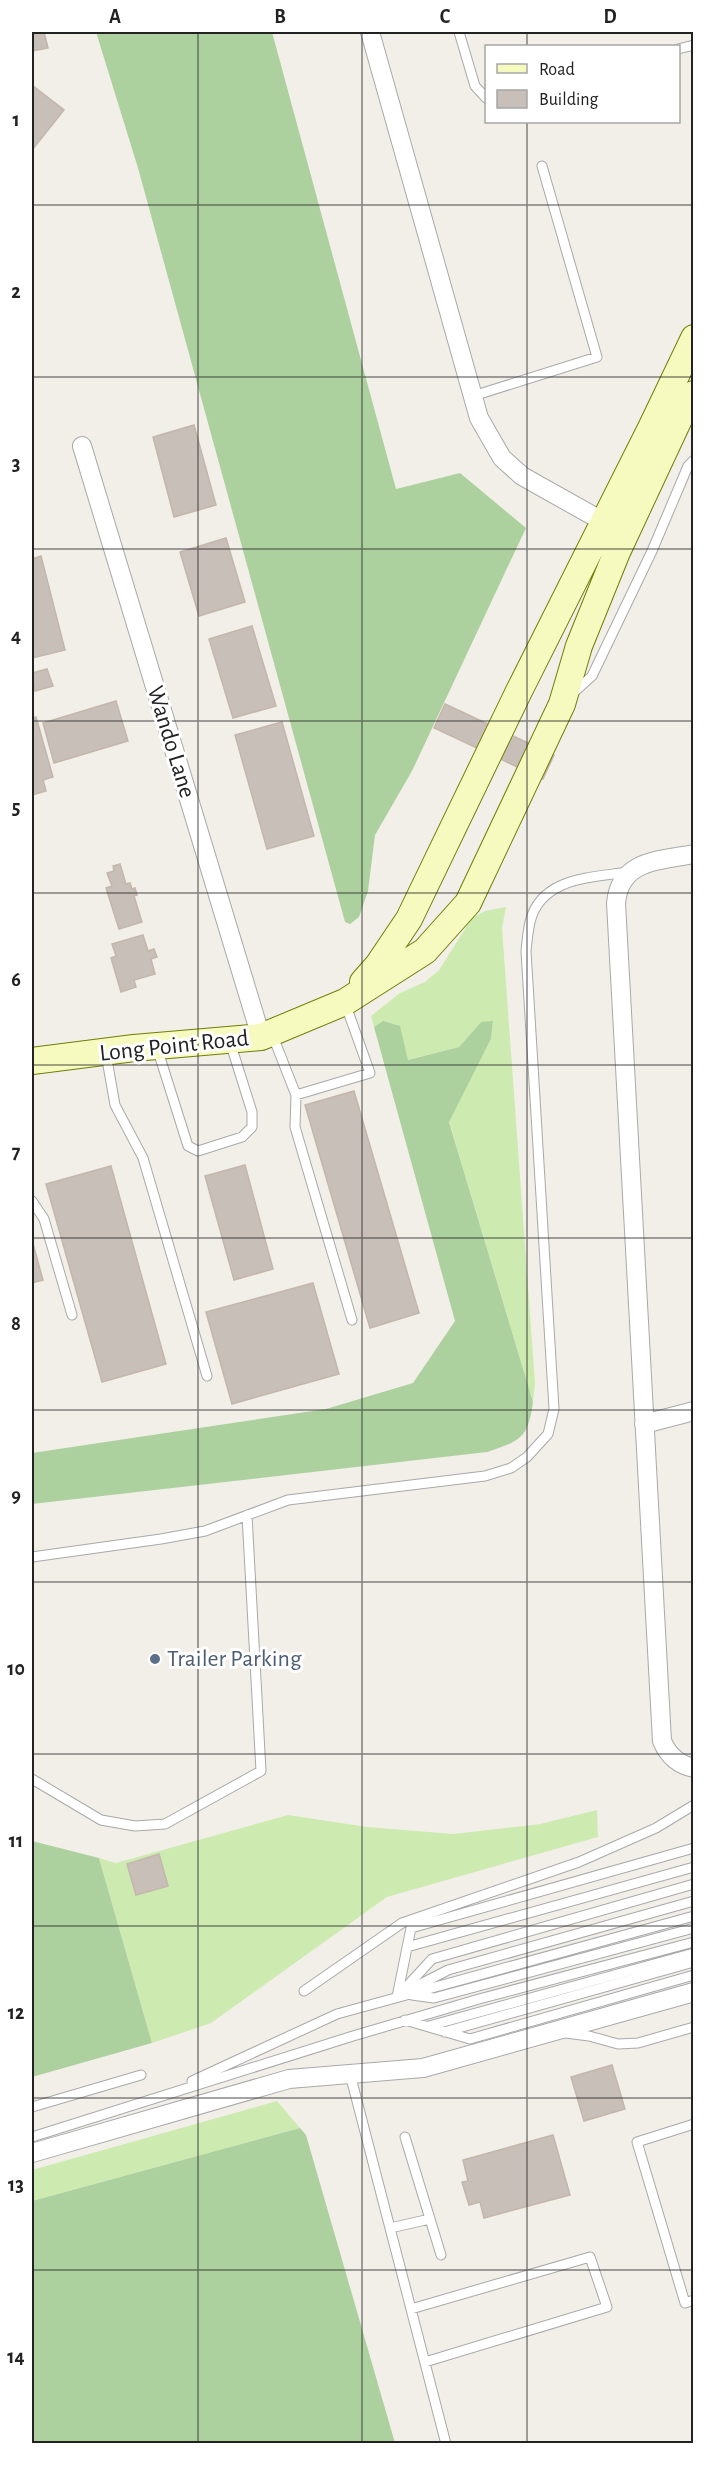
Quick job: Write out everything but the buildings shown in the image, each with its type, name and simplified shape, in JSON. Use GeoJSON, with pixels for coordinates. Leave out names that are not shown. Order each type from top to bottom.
{"type":"FeatureCollection","features":[{"type":"Feature","properties":{"kind":"main road"},"geometry":{"type":"LineString","coordinates":[[345,1002],[378,965],[409,919],[693,338]]}},
{"type":"Feature","properties":{"kind":"main road","name":"Long Point Road"},"geometry":{"type":"LineString","coordinates":[[32,1061],[156,1046],[230,1040],[266,1034],[345,1002],[425,951],[468,903],[562,704],[579,646],[617,552],[687,402],[693,394]]}},
{"type":"Feature","properties":{"kind":"street"},"geometry":{"type":"LineString","coordinates":[[370,32],[479,418],[502,458],[522,476],[604,522]]}},
{"type":"Feature","properties":{"kind":"street","name":"Wando Lane"},"geometry":{"type":"LineString","coordinates":[[82,446],[266,1034]]}},
{"type":"Feature","properties":{"kind":"street"},"geometry":{"type":"LineString","coordinates":[[693,854],[641,865],[628,872],[617,888],[616,903],[662,1741],[666,1752],[685,1766],[693,1768]]}},
{"type":"Feature","properties":{"kind":"street"},"geometry":{"type":"LineString","coordinates":[[644,1424],[693,1411]]}},
{"type":"Feature","properties":{"kind":"street"},"geometry":{"type":"LineString","coordinates":[[32,2153],[289,2079],[423,2068],[693,1992]]}},
{"type":"Feature","properties":{"kind":"lane"},"geometry":{"type":"LineString","coordinates":[[459,32],[475,86],[485,97]]}},
{"type":"Feature","properties":{"kind":"lane"},"geometry":{"type":"LineString","coordinates":[[473,396],[597,357],[542,166]]}},
{"type":"Feature","properties":{"kind":"lane"},"geometry":{"type":"LineString","coordinates":[[562,704],[592,676],[652,551],[688,466],[693,460]]}},
{"type":"Feature","properties":{"kind":"lane"},"geometry":{"type":"LineString","coordinates":[[32,1557],[205,1531],[288,1500],[485,1476],[511,1468],[519,1463],[548,1434],[554,1409],[527,941],[530,921],[539,902],[553,888],[570,881],[628,872]]}},
{"type":"Feature","properties":{"kind":"lane"},"geometry":{"type":"LineString","coordinates":[[296,1095],[370,1073],[345,1002]]}},
{"type":"Feature","properties":{"kind":"lane"},"geometry":{"type":"LineString","coordinates":[[266,1034],[296,1095],[295,1126],[352,1320]]}},
{"type":"Feature","properties":{"kind":"lane"},"geometry":{"type":"LineString","coordinates":[[156,1046],[188,1146],[198,1151],[242,1137],[252,1127],[252,1112],[230,1040]]}},
{"type":"Feature","properties":{"kind":"lane"},"geometry":{"type":"LineString","coordinates":[[106,1052],[115,1105],[143,1158],[207,1376]]}},
{"type":"Feature","properties":{"kind":"lane"},"geometry":{"type":"LineString","coordinates":[[32,1201],[44,1219],[72,1315]]}},
{"type":"Feature","properties":{"kind":"lane"},"geometry":{"type":"LineString","coordinates":[[32,1779],[101,1820],[135,1826],[165,1824],[261,1771],[247,1515]]}},
{"type":"Feature","properties":{"kind":"lane"},"geometry":{"type":"LineString","coordinates":[[304,1992],[402,1923],[579,1862],[656,1828],[693,1805]]}},
{"type":"Feature","properties":{"kind":"lane"},"geometry":{"type":"LineString","coordinates":[[402,1995],[411,1928],[693,1848]]}},
{"type":"Feature","properties":{"kind":"lane"},"geometry":{"type":"LineString","coordinates":[[407,1947],[693,1867]]}},
{"type":"Feature","properties":{"kind":"lane"},"geometry":{"type":"LineString","coordinates":[[402,1995],[432,1959],[693,1884]]}},
{"type":"Feature","properties":{"kind":"lane"},"geometry":{"type":"LineString","coordinates":[[402,1995],[448,1970],[693,1901]]}},
{"type":"Feature","properties":{"kind":"lane"},"geometry":{"type":"LineString","coordinates":[[157,2098],[337,2014],[693,1916]]}},
{"type":"Feature","properties":{"kind":"lane"},"geometry":{"type":"LineString","coordinates":[[402,1995],[434,1998],[693,1928]]}},
{"type":"Feature","properties":{"kind":"lane"},"geometry":{"type":"LineString","coordinates":[[32,2137],[405,2020],[693,1942]]}},
{"type":"Feature","properties":{"kind":"lane"},"geometry":{"type":"LineString","coordinates":[[427,2027],[693,1953]]}},
{"type":"Feature","properties":{"kind":"lane"},"geometry":{"type":"LineString","coordinates":[[444,2032],[693,1962]]}},
{"type":"Feature","properties":{"kind":"lane"},"geometry":{"type":"LineString","coordinates":[[405,2020],[470,2039],[693,1975]]}},
{"type":"Feature","properties":{"kind":"lane"},"geometry":{"type":"LineString","coordinates":[[554,2031],[589,2036],[618,2044],[638,2043],[693,2027]]}},
{"type":"Feature","properties":{"kind":"lane"},"geometry":{"type":"LineString","coordinates":[[350,2074],[446,2444]]}},
{"type":"Feature","properties":{"kind":"lane"},"geometry":{"type":"LineString","coordinates":[[32,2107],[141,2075]]}},
{"type":"Feature","properties":{"kind":"lane"},"geometry":{"type":"LineString","coordinates":[[693,2124],[637,2142],[685,2303],[693,2300]]}},
{"type":"Feature","properties":{"kind":"lane"},"geometry":{"type":"LineString","coordinates":[[405,2137],[441,2255]]}},
{"type":"Feature","properties":{"kind":"lane"},"geometry":{"type":"LineString","coordinates":[[390,2228],[430,2219]]}},
{"type":"Feature","properties":{"kind":"lane"},"geometry":{"type":"LineString","coordinates":[[411,2310],[590,2257],[607,2307],[425,2362]]}},
{"type":"Feature","properties":{"kind":"green space"},"geometry":{"type":"Polygon","coordinates":[[[96,32],[272,32],[396,489],[460,473],[526,528],[412,771],[375,835],[368,891],[359,917],[350,924],[345,922],[138,168],[96,32]]]}},
{"type":"Feature","properties":{"kind":"green space"},"geometry":{"type":"Polygon","coordinates":[[[506,907],[502,928],[535,1383],[533,1402],[449,1121],[491,1039],[493,1022],[481,1022],[459,1047],[407,1060],[383,1021],[374,1027],[371,1016],[400,993],[425,982],[439,970],[472,918],[485,911],[506,907]]]}},
{"type":"Feature","properties":{"kind":"green space"},"geometry":{"type":"Polygon","coordinates":[[[383,1021],[400,1026],[408,1060],[459,1047],[481,1022],[493,1021],[491,1039],[449,1122],[533,1402],[525,1431],[515,1441],[487,1452],[32,1504],[32,1453],[326,1409],[413,1383],[455,1321],[374,1027],[383,1021]]]}},
{"type":"Feature","properties":{"kind":"green space"},"geometry":{"type":"Polygon","coordinates":[[[597,1810],[598,1837],[387,1897],[211,2023],[152,2043],[99,1858],[116,1863],[288,1815],[367,1827],[453,1834],[540,1824],[597,1810]]]}},
{"type":"Feature","properties":{"kind":"green space"},"geometry":{"type":"Polygon","coordinates":[[[32,1841],[99,1858],[152,2043],[32,2077],[32,1841]]]}},
{"type":"Feature","properties":{"kind":"green space"},"geometry":{"type":"Polygon","coordinates":[[[277,2101],[300,2128],[32,2201],[32,2170],[277,2101]]]}},
{"type":"Feature","properties":{"kind":"green space"},"geometry":{"type":"Polygon","coordinates":[[[300,2128],[306,2135],[395,2443],[32,2443],[32,2201],[300,2128]]]}},
{"type":"Feature","properties":{"kind":"place","name":"Trailer Parking"},"geometry":{"type":"Point","coordinates":[155,1659]}}]}
